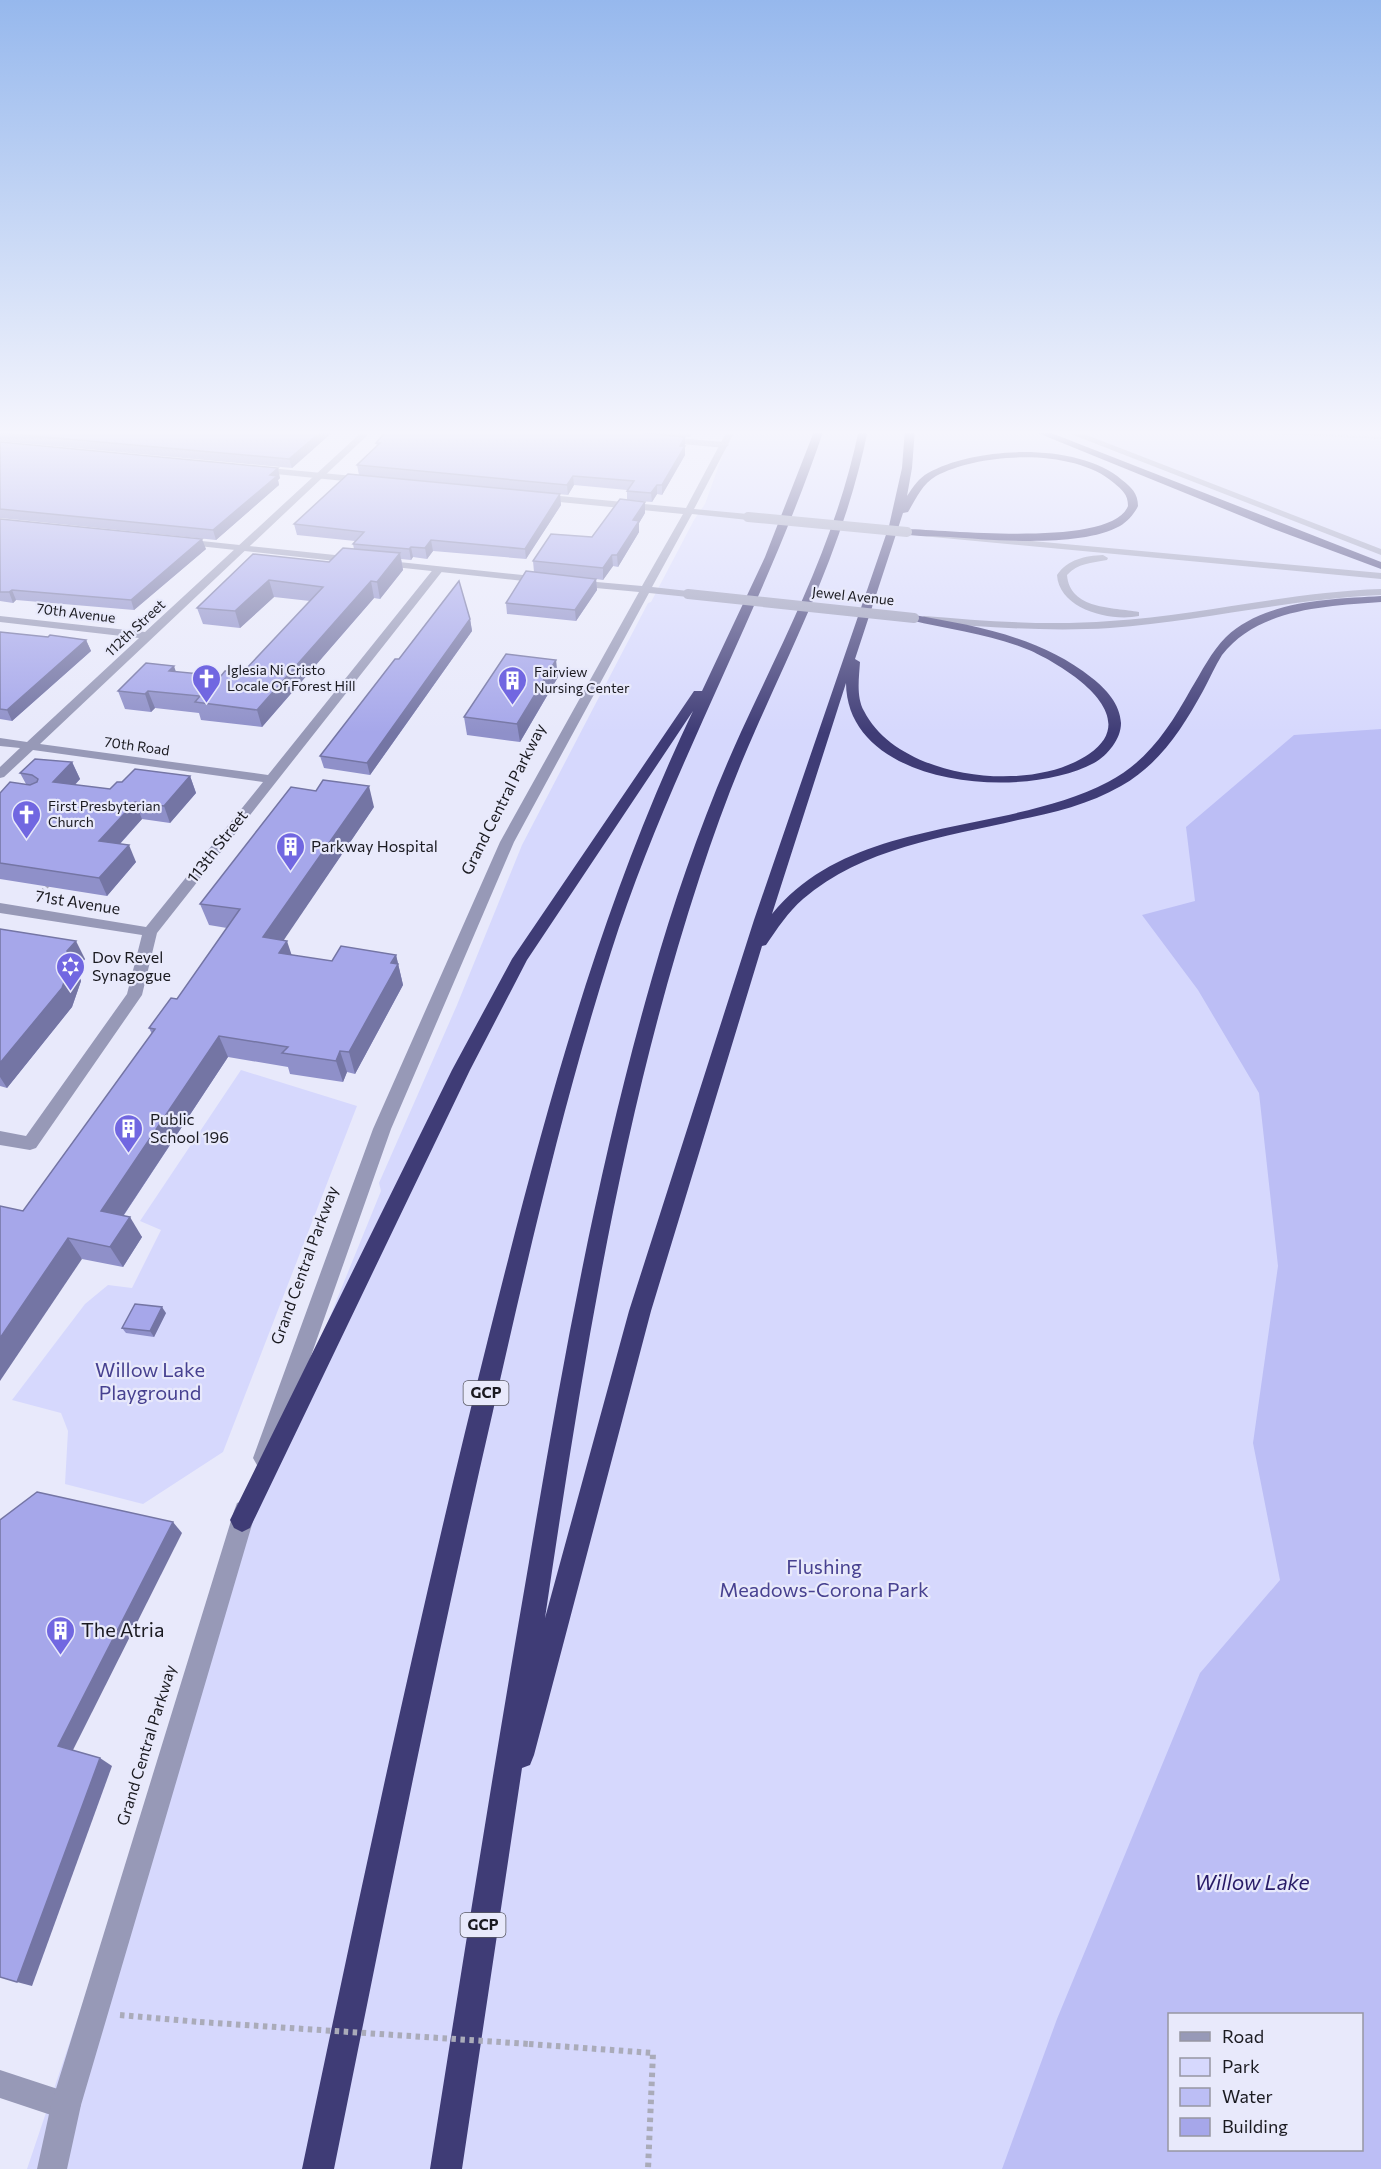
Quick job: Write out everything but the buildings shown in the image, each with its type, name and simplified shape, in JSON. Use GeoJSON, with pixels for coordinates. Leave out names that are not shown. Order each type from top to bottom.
{"type":"FeatureCollection","features":[{"type":"Feature","properties":{"kind":"highway","name":"GCP"},"geometry":{"type":"LineString","coordinates":[[318,2169],[444,1575],[546,1146],[585,1008],[638,856],[677,760],[782,530]]}},
{"type":"Feature","properties":{"kind":"highway","name":"GCP"},"geometry":{"type":"LineString","coordinates":[[446,2169],[495,1849],[568,1406],[617,1151],[648,1024],[684,900],[713,818],[738,756],[815,589],[838,530]]}},
{"type":"Feature","properties":{"kind":"highway"},"geometry":{"type":"LineString","coordinates":[[495,1849],[640,1311],[751,955],[843,674],[856,645],[893,530]]}},
{"type":"Feature","properties":{"kind":"highway"},"geometry":{"type":"LineString","coordinates":[[906,532],[1013,537],[1080,534],[1093,530]]}},
{"type":"Feature","properties":{"kind":"highway"},"geometry":{"type":"LineString","coordinates":[[1289,530],[1381,566]]}},
{"type":"Feature","properties":{"kind":"highway"},"geometry":{"type":"LineString","coordinates":[[751,955],[779,914],[798,894],[848,863],[894,847],[1062,806],[1101,791],[1131,774],[1162,746],[1217,654],[1244,628],[1298,609],[1381,599]]}},
{"type":"Feature","properties":{"kind":"highway"},"geometry":{"type":"LineString","coordinates":[[856,645],[852,686],[860,717],[882,744],[898,755],[919,764],[970,777],[1002,780],[1029,779],[1062,772],[1080,765],[1096,755],[1110,740],[1115,722],[1108,701],[1088,680],[1071,668],[1014,640],[973,629],[914,618]]}},
{"type":"Feature","properties":{"kind":"highway"},"geometry":{"type":"LineString","coordinates":[[242,1520],[461,1070],[520,959],[734,640]]}},
{"type":"Feature","properties":{"kind":"street","name":"112th Street"},"geometry":{"type":"LineString","coordinates":[[0,774],[261,530]]}},
{"type":"Feature","properties":{"kind":"street","name":"Grand Central Parkway"},"geometry":{"type":"LineString","coordinates":[[52,2169],[66,2105],[242,1520],[366,1169],[507,842],[679,530]]}},
{"type":"Feature","properties":{"kind":"street"},"geometry":{"type":"LineString","coordinates":[[887,530],[1381,576]]}},
{"type":"Feature","properties":{"kind":"street"},"geometry":{"type":"LineString","coordinates":[[1324,530],[1381,552]]}},
{"type":"Feature","properties":{"kind":"street","name":"Jewel Avenue"},"geometry":{"type":"LineString","coordinates":[[171,541],[914,618],[1012,626],[1069,626],[1137,622],[1306,596],[1381,592]]}},
{"type":"Feature","properties":{"kind":"street"},"geometry":{"type":"LineString","coordinates":[[1170,558],[1085,560],[1065,570],[1061,583],[1065,590],[1077,600],[1108,612],[1145,615],[1209,612]]}},
{"type":"Feature","properties":{"kind":"street","name":"113th Street"},"geometry":{"type":"LineString","coordinates":[[0,1138],[30,1143],[134,995],[150,932],[269,779],[439,569]]}},
{"type":"Feature","properties":{"kind":"street","name":"70th Avenue"},"geometry":{"type":"LineString","coordinates":[[0,619],[148,636]]}},
{"type":"Feature","properties":{"kind":"street","name":"70th Road"},"geometry":{"type":"LineString","coordinates":[[0,742],[269,779]]}},
{"type":"Feature","properties":{"kind":"street","name":"71st Avenue"},"geometry":{"type":"LineString","coordinates":[[0,908],[150,932]]}},
{"type":"Feature","properties":{"kind":"street"},"geometry":{"type":"LineString","coordinates":[[0,2084],[66,2105]]}},
{"type":"Feature","properties":{"kind":"path"},"geometry":{"type":"LineString","coordinates":[[38,896],[51,881],[43,879]]}},
{"type":"Feature","properties":{"kind":"path"},"geometry":{"type":"LineString","coordinates":[[119,2015],[652,2053],[648,2169]]}},
{"type":"Feature","properties":{"kind":"green space","name":"Flushing Meadows-Corona Park"},"geometry":{"type":"Polygon","coordinates":[[[689,530],[1381,530],[1381,2169],[27,2169],[239,1540],[381,1191],[379,1183],[457,1005],[522,845],[648,603],[651,602],[689,530]]]}},
{"type":"Feature","properties":{"kind":"green space","name":"Willow Lake Playground"},"geometry":{"type":"Polygon","coordinates":[[[241,1070],[357,1106],[223,1452],[143,1504],[65,1484],[68,1431],[61,1413],[12,1400],[85,1304],[108,1285],[132,1288],[161,1230],[140,1221],[241,1070]]]}},
{"type":"Feature","properties":{"kind":"water","name":"Willow Lake"},"geometry":{"type":"Polygon","coordinates":[[[1381,729],[1381,2169],[1002,2169],[1057,2019],[1200,1673],[1280,1580],[1253,1443],[1278,1266],[1259,1093],[1198,990],[1142,915],[1195,901],[1186,827],[1294,735],[1381,729]]]}},
{"type":"Feature","properties":{"kind":"place","name":"Iglesia Ni Cristo Locale Of Forest Hill"},"geometry":{"type":"Point","coordinates":[206,704]}},
{"type":"Feature","properties":{"kind":"place","name":"Fairview Nursing Center"},"geometry":{"type":"Point","coordinates":[513,706]}},
{"type":"Feature","properties":{"kind":"place","name":"First Presbyterian Church"},"geometry":{"type":"Point","coordinates":[27,840]}},
{"type":"Feature","properties":{"kind":"place","name":"Parkway Hospital"},"geometry":{"type":"Point","coordinates":[290,872]}},
{"type":"Feature","properties":{"kind":"place","name":"Dov Revel Synagogue"},"geometry":{"type":"Point","coordinates":[71,992]}},
{"type":"Feature","properties":{"kind":"place","name":"Public School 196"},"geometry":{"type":"Point","coordinates":[129,1154]}},
{"type":"Feature","properties":{"kind":"place","name":"The Atria"},"geometry":{"type":"Point","coordinates":[60,1656]}}]}
